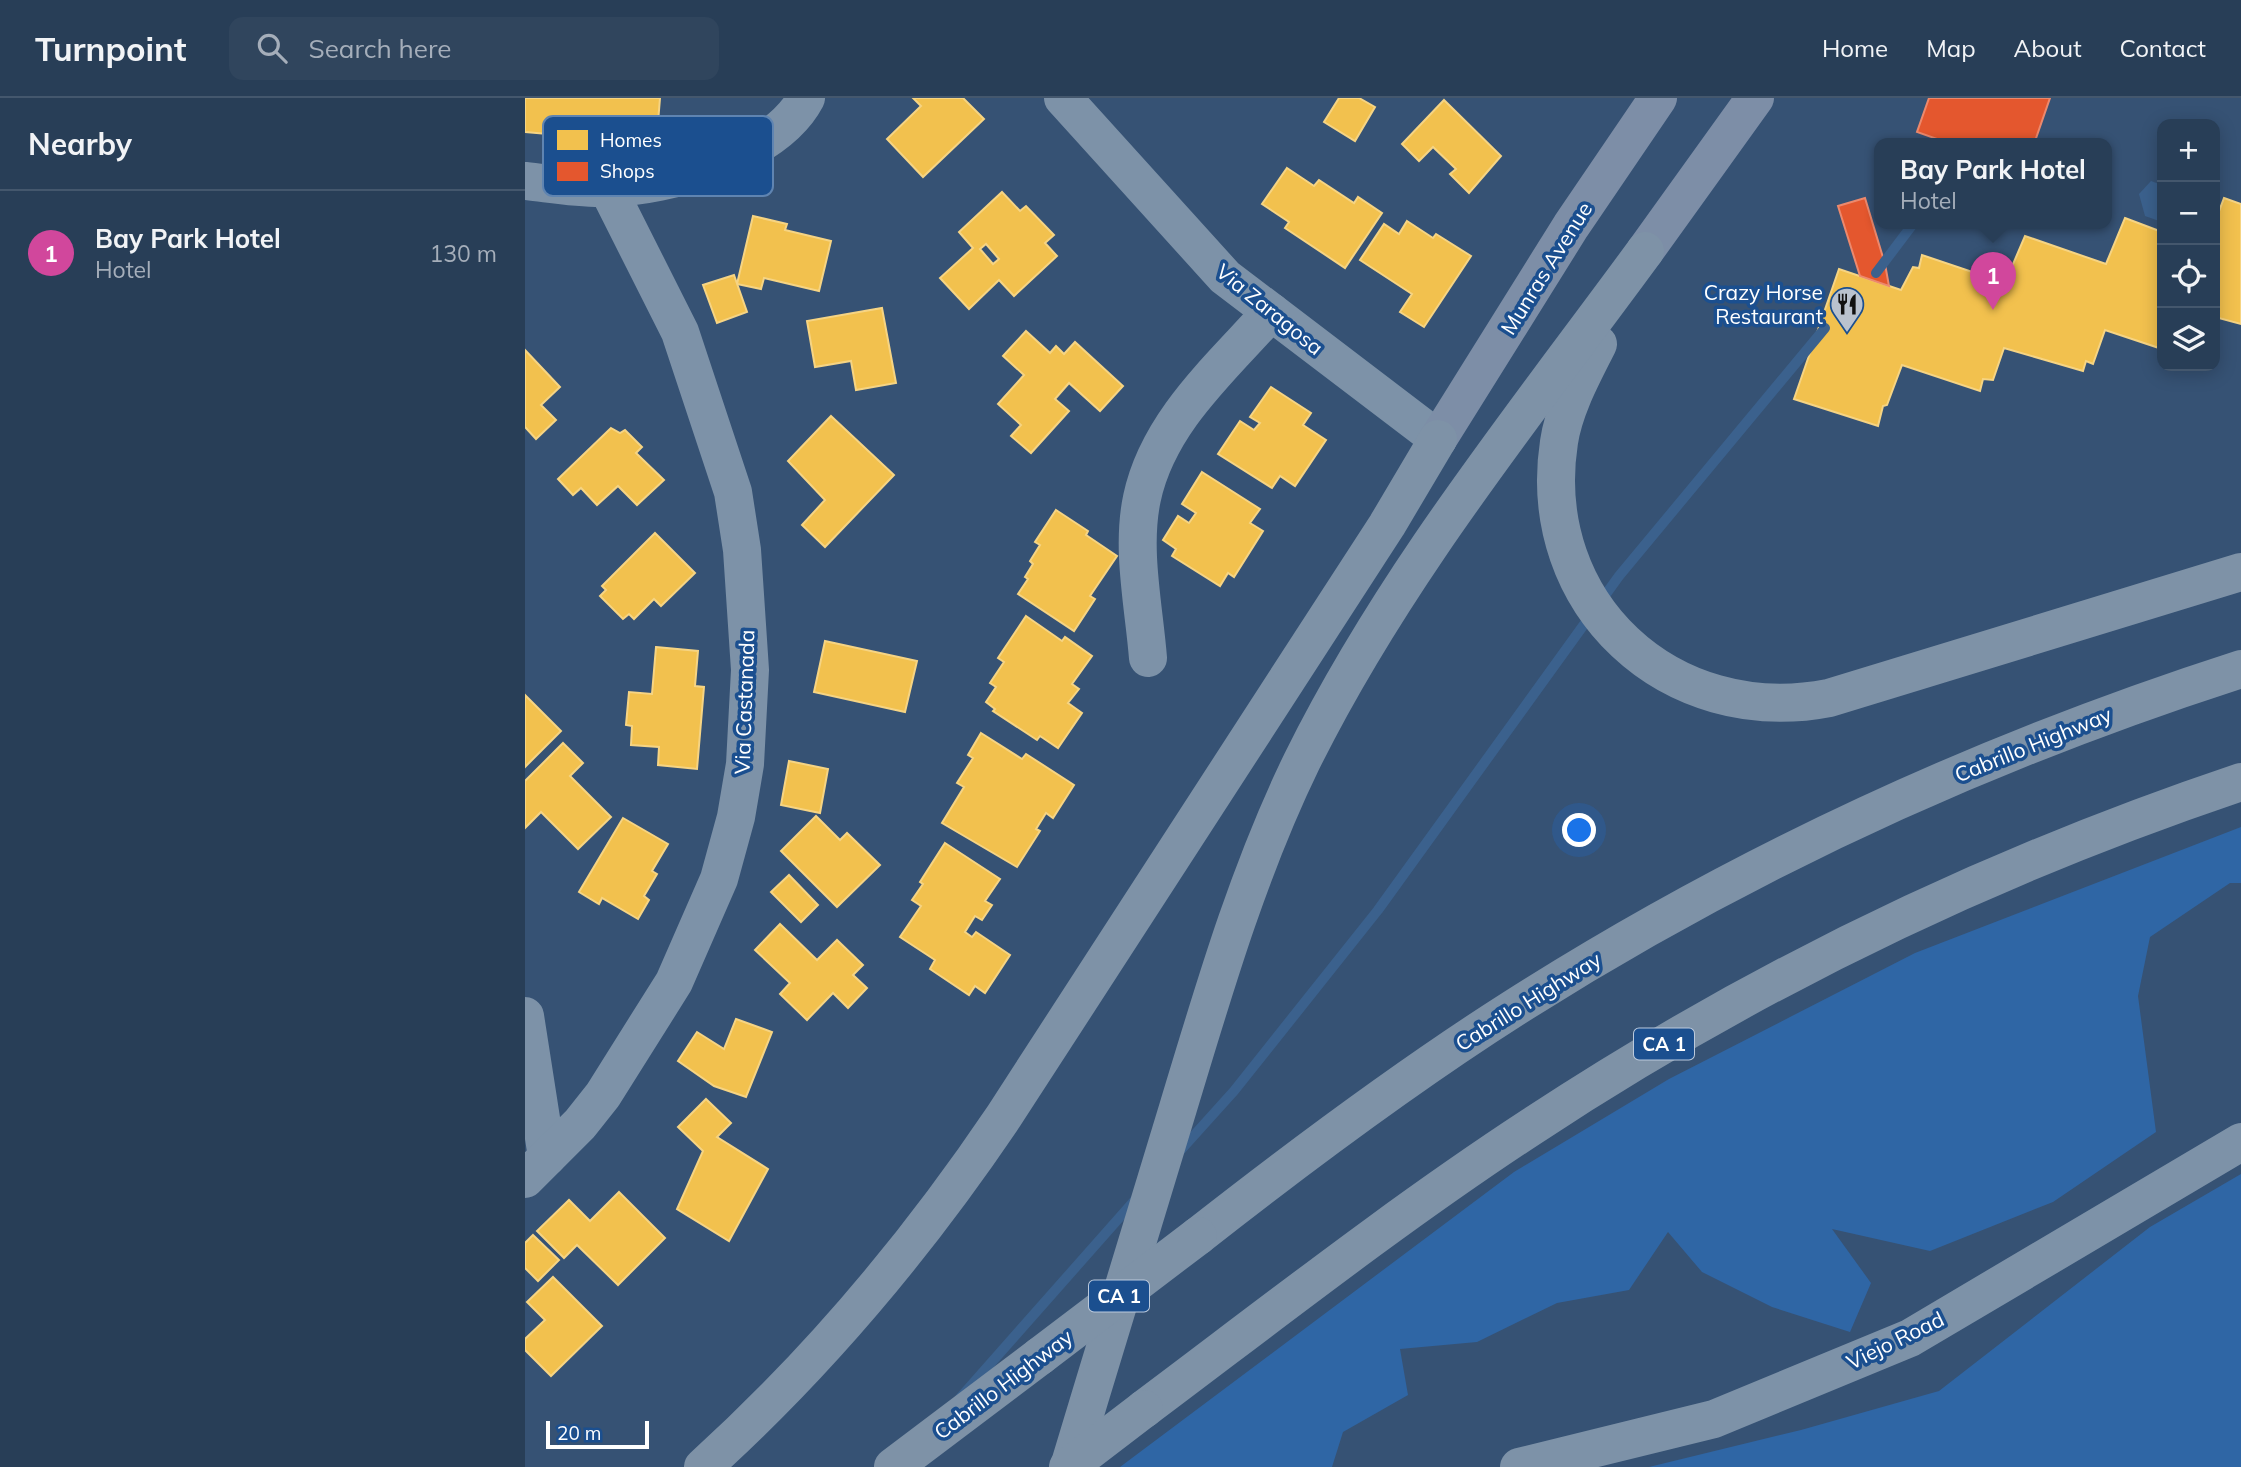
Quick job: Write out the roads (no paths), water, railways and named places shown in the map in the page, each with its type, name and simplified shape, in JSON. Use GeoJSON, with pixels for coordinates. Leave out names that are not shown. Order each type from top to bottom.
{"type":"FeatureCollection","features":[{"type":"Feature","properties":{"kind":"highway"},"geometry":{"type":"LineString","coordinates":[[1645,251],[1569,407],[1560,439],[1556,487],[1561,532],[1587,596],[1613,631],[1667,675],[1690,686],[1737,701],[1760,704],[1805,703],[1853,691],[2241,572]]}},
{"type":"Feature","properties":{"kind":"highway"},"geometry":{"type":"LineString","coordinates":[[1068,1467],[1229,940],[1258,859],[1282,803],[1343,683],[1402,587],[1464,497],[1645,251]]}},
{"type":"Feature","properties":{"kind":"highway"},"geometry":{"type":"LineString","coordinates":[[703,1467],[821,1351],[939,1209],[1004,1116],[1380,537],[1437,439]]}},
{"type":"Feature","properties":{"kind":"highway","name":"Cabrillo Highway"},"geometry":{"type":"LineString","coordinates":[[893,1467],[1451,1049],[1579,968],[1686,907],[1841,827],[1977,765],[2114,712],[2241,669]]}},
{"type":"Feature","properties":{"kind":"highway","name":"CA 1"},"geometry":{"type":"LineString","coordinates":[[1068,1467],[1471,1168],[1593,1087],[1719,1012],[1849,944],[1986,880],[2122,824],[2241,782]]}},
{"type":"Feature","properties":{"kind":"main road","name":"Munras Avenue"},"geometry":{"type":"LineString","coordinates":[[1437,439],[1571,226],[1658,98]]}},
{"type":"Feature","properties":{"kind":"main road"},"geometry":{"type":"LineString","coordinates":[[1645,251],[1755,98]]}},
{"type":"Feature","properties":{"kind":"street"},"geometry":{"type":"LineString","coordinates":[[773,135],[783,128],[806,98]]}},
{"type":"Feature","properties":{"kind":"street","name":"Via Zaragosa"},"geometry":{"type":"LineString","coordinates":[[1063,98],[1225,277],[1437,439]]}},
{"type":"Feature","properties":{"kind":"street"},"geometry":{"type":"LineString","coordinates":[[525,181],[543,183]]}},
{"type":"Feature","properties":{"kind":"street","name":"Via Castanada"},"geometry":{"type":"LineString","coordinates":[[536,1168],[603,1096],[674,982],[719,879],[736,817],[745,764],[749,657],[743,550],[733,492],[680,332],[612,196]]}},
{"type":"Feature","properties":{"kind":"street"},"geometry":{"type":"LineString","coordinates":[[1148,658],[1138,537],[1141,500],[1150,470],[1177,418],[1271,312]]}},
{"type":"Feature","properties":{"kind":"street"},"geometry":{"type":"LineString","coordinates":[[525,1016],[536,1168]]}},
{"type":"Feature","properties":{"kind":"street","name":"Viejo Road"},"geometry":{"type":"LineString","coordinates":[[1519,1467],[1714,1419],[1910,1338],[2241,1142]]}},
{"type":"Feature","properties":{"kind":"waterway"},"geometry":{"type":"LineString","coordinates":[[1876,273],[1909,229]]}},
{"type":"Feature","properties":{"kind":"waterway"},"geometry":{"type":"LineString","coordinates":[[1179,1152],[1234,1091],[1378,910],[1619,576],[1825,328]]}},
{"type":"Feature","properties":{"kind":"waterway"},"geometry":{"type":"LineString","coordinates":[[960,1398],[1135,1200]]}},
{"type":"Feature","properties":{"kind":"place","name":"Bay Park Hotel"},"geometry":{"type":"Point","coordinates":[1993,310]}},
{"type":"Feature","properties":{"kind":"place","name":"Crazy Horse Restaurant"},"geometry":{"type":"Point","coordinates":[1847,334]}}]}
